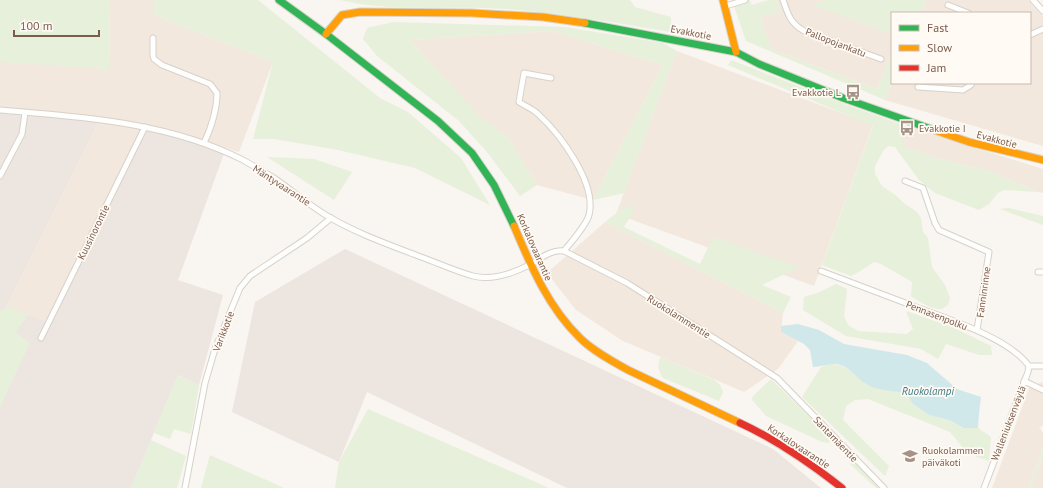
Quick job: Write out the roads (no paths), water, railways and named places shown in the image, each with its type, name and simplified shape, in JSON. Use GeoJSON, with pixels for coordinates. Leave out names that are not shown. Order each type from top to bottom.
{"type":"FeatureCollection","features":[{"type":"Feature","properties":{"kind":"street","name":"Korkalovaarantie"},"geometry":{"type":"LineString","coordinates":[[279,0],[326,34],[438,121],[472,153],[494,185],[511,217],[530,264],[551,303],[563,320],[581,338],[610,360],[628,370],[764,434],[785,446],[842,488]]}},
{"type":"Feature","properties":{"kind":"street"},"geometry":{"type":"LineString","coordinates":[[736,52],[724,3],[745,0]]}},
{"type":"Feature","properties":{"kind":"street","name":"Pallopojankatu"},"geometry":{"type":"LineString","coordinates":[[782,0],[790,19],[796,26],[804,31],[881,59]]}},
{"type":"Feature","properties":{"kind":"street"},"geometry":{"type":"LineString","coordinates":[[1033,0],[1043,11]]}},
{"type":"Feature","properties":{"kind":"street"},"geometry":{"type":"LineString","coordinates":[[948,5],[966,12]]}},
{"type":"Feature","properties":{"kind":"street","name":"Evakkotie"},"geometry":{"type":"LineString","coordinates":[[326,34],[342,15],[360,12],[472,13],[543,17],[598,25],[736,52],[759,64],[843,98],[969,142],[1043,160]]}},
{"type":"Feature","properties":{"kind":"street"},"geometry":{"type":"LineString","coordinates":[[1031,35],[1043,29]]}},
{"type":"Feature","properties":{"kind":"street"},"geometry":{"type":"LineString","coordinates":[[153,38],[154,59],[162,65],[210,84],[218,93],[217,103],[204,143]]}},
{"type":"Feature","properties":{"kind":"street"},"geometry":{"type":"LineString","coordinates":[[551,78],[524,73],[520,102],[536,113],[550,126],[574,159],[586,182],[590,204],[589,217],[564,251]]}},
{"type":"Feature","properties":{"kind":"street"},"geometry":{"type":"LineString","coordinates":[[918,87],[963,90],[972,84]]}},
{"type":"Feature","properties":{"kind":"street","name":"Mäntyvaarantie"},"geometry":{"type":"LineString","coordinates":[[0,110],[93,119],[145,127],[172,133],[204,143],[242,160],[273,178],[331,218],[379,240],[474,276],[492,278],[512,272],[543,256],[559,250],[564,251]]}},
{"type":"Feature","properties":{"kind":"street"},"geometry":{"type":"LineString","coordinates":[[0,176],[22,134],[25,113]]}},
{"type":"Feature","properties":{"kind":"street","name":"Kuusinorontie"},"geometry":{"type":"LineString","coordinates":[[41,338],[145,127]]}},
{"type":"Feature","properties":{"kind":"street","name":"Fanninrinne"},"geometry":{"type":"LineString","coordinates":[[905,180],[923,188],[935,223],[939,230],[989,252],[977,330]]}},
{"type":"Feature","properties":{"kind":"street","name":"Varikkotie"},"geometry":{"type":"LineString","coordinates":[[185,488],[205,383],[215,350],[240,288],[250,276],[307,238],[331,218]]}},
{"type":"Feature","properties":{"kind":"street","name":"Ruokolammentie"},"geometry":{"type":"LineString","coordinates":[[564,251],[627,283],[763,368],[777,378],[788,390]]}},
{"type":"Feature","properties":{"kind":"street","name":"Pennasenpolku"},"geometry":{"type":"LineString","coordinates":[[821,271],[977,330],[1018,355],[1029,366]]}},
{"type":"Feature","properties":{"kind":"street"},"geometry":{"type":"LineString","coordinates":[[1043,366],[1029,366],[1024,381],[1043,390]]}},
{"type":"Feature","properties":{"kind":"street","name":"Walleniuksenväylä"},"geometry":{"type":"LineString","coordinates":[[984,488],[1024,381]]}},
{"type":"Feature","properties":{"kind":"street","name":"Santamäentie"},"geometry":{"type":"LineString","coordinates":[[788,390],[884,488]]}},
{"type":"Feature","properties":{"kind":"water","name":"Ruokolampi"},"geometry":{"type":"Polygon","coordinates":[[[798,324],[819,330],[844,344],[907,355],[927,363],[957,389],[981,397],[978,428],[964,428],[949,420],[929,415],[913,404],[906,393],[879,389],[870,386],[841,365],[834,364],[813,367],[810,350],[804,344],[781,332],[781,326],[798,324]]]}},
{"type":"Feature","properties":{"kind":"place","name":"Evakkotie L"},"geometry":{"type":"Point","coordinates":[853,92]}},
{"type":"Feature","properties":{"kind":"place","name":"Evakkotie I"},"geometry":{"type":"Point","coordinates":[907,128]}},
{"type":"Feature","properties":{"kind":"place","name":"Ruokolammen päiväkoti"},"geometry":{"type":"Point","coordinates":[910,456]}}]}
